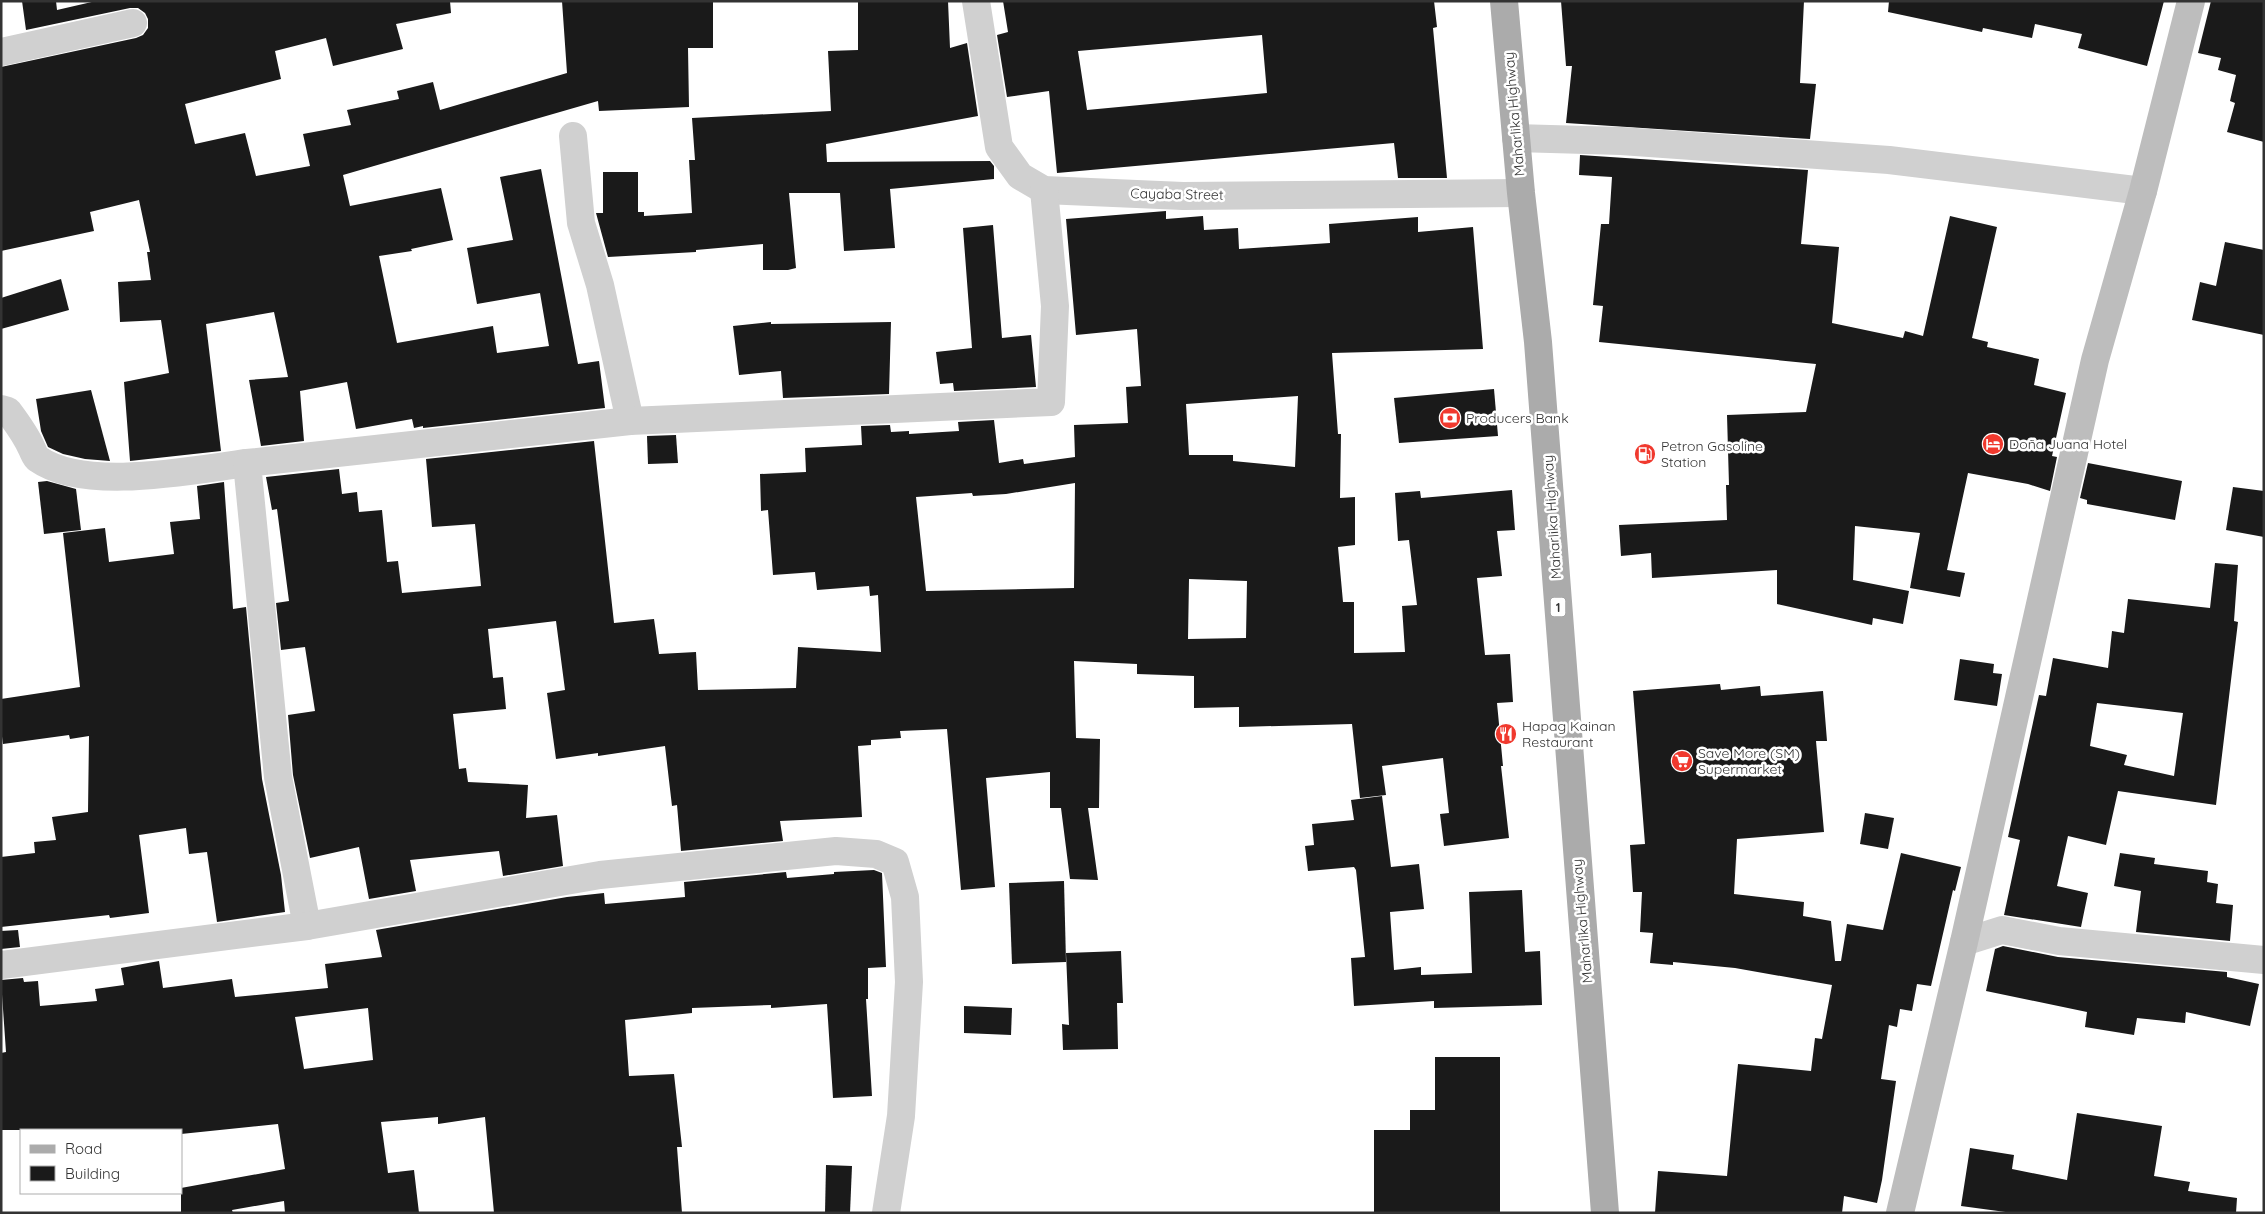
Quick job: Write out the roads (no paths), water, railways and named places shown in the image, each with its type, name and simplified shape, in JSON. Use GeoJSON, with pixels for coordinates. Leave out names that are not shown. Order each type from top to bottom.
{"type":"FeatureCollection","features":[{"type":"Feature","properties":{"kind":"main road","name":"Maharlika Highway"},"geometry":{"type":"LineString","coordinates":[[1504,1],[1521,192],[1538,342],[1605,1213]]}},
{"type":"Feature","properties":{"kind":"street","name":"Cayaba Street"},"geometry":{"type":"LineString","coordinates":[[976,1],[999,147],[1020,176],[1044,190],[1183,196],[1521,192]]}},
{"type":"Feature","properties":{"kind":"street"},"geometry":{"type":"LineString","coordinates":[[1900,1213],[1964,942],[2095,360],[2143,191],[2191,1]]}},
{"type":"Feature","properties":{"kind":"street"},"geometry":{"type":"LineString","coordinates":[[1,52],[133,23]]}},
{"type":"Feature","properties":{"kind":"street"},"geometry":{"type":"LineString","coordinates":[[573,136],[582,222],[600,286],[630,421]]}},
{"type":"Feature","properties":{"kind":"street"},"geometry":{"type":"LineString","coordinates":[[1516,138],[1621,141],[1889,160],[2143,191]]}},
{"type":"Feature","properties":{"kind":"street"},"geometry":{"type":"LineString","coordinates":[[1,409],[8,410],[26,437],[36,458],[56,468],[92,476],[142,477],[247,463],[630,421],[1051,402],[1055,306],[1044,190]]}},
{"type":"Feature","properties":{"kind":"street"},"geometry":{"type":"LineString","coordinates":[[247,463],[278,777],[307,926]]}},
{"type":"Feature","properties":{"kind":"street"},"geometry":{"type":"LineString","coordinates":[[1,965],[307,926],[600,875],[836,851],[876,854],[895,862],[905,897],[909,982],[902,1116],[886,1213]]}},
{"type":"Feature","properties":{"kind":"street"},"geometry":{"type":"LineString","coordinates":[[1964,942],[2002,930],[2059,940],[2264,960]]}},
{"type":"Feature","properties":{"kind":"place","name":"Producers Bank"},"geometry":{"type":"Point","coordinates":[1450,418]}},
{"type":"Feature","properties":{"kind":"place","name":"Doña Juana Hotel"},"geometry":{"type":"Point","coordinates":[1993,444]}},
{"type":"Feature","properties":{"kind":"place","name":"Petron Gasoline Station"},"geometry":{"type":"Point","coordinates":[1645,454]}},
{"type":"Feature","properties":{"kind":"place","name":"Hapag Kainan Restaurant"},"geometry":{"type":"Point","coordinates":[1506,734]}},
{"type":"Feature","properties":{"kind":"place","name":"Save More (SM) Supermarket"},"geometry":{"type":"Point","coordinates":[1682,761]}}]}
